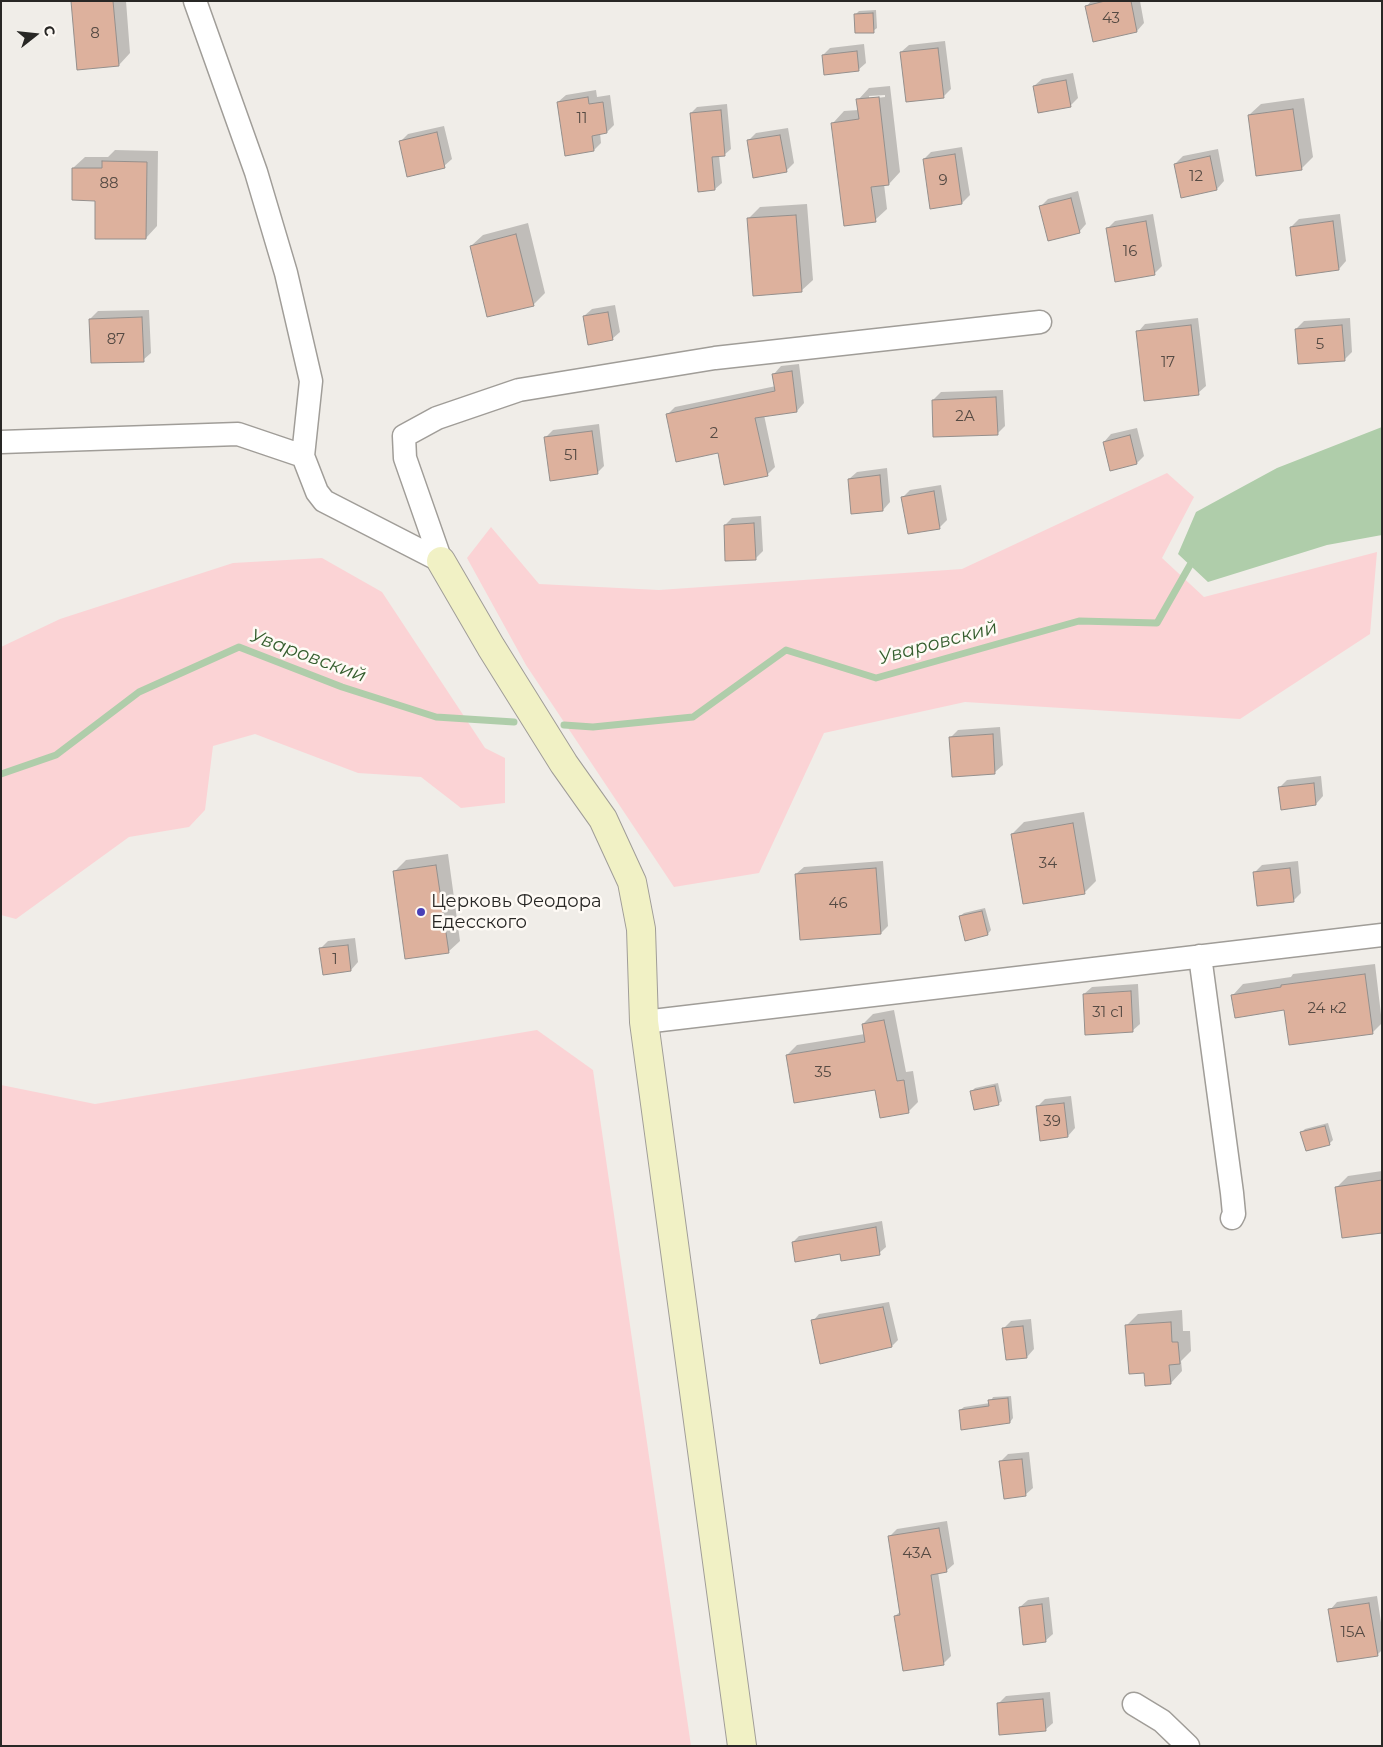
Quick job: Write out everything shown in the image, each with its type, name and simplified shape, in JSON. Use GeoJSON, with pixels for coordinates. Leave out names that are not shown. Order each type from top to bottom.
{"type":"FeatureCollection","features":[{"type":"Feature","properties":{"kind":"street"},"geometry":{"type":"LineString","coordinates":[[195,1],[256,172],[294,309],[311,381],[303,456],[317,492],[324,501],[441,561]]}},
{"type":"Feature","properties":{"kind":"street"},"geometry":{"type":"LineString","coordinates":[[742,1746],[644,1022],[641,929],[632,882],[603,819],[564,764],[496,656],[441,561],[405,458],[404,436],[438,418],[519,390],[715,358],[1040,322]]}},
{"type":"Feature","properties":{"kind":"street"},"geometry":{"type":"LineString","coordinates":[[1,442],[238,434],[303,456]]}},
{"type":"Feature","properties":{"kind":"street"},"geometry":{"type":"LineString","coordinates":[[644,1022],[1382,935]]}},
{"type":"Feature","properties":{"kind":"street"},"geometry":{"type":"LineString","coordinates":[[1200,956],[1232,1192],[1234,1214],[1232,1218]]}},
{"type":"Feature","properties":{"kind":"street"},"geometry":{"type":"LineString","coordinates":[[1134,1704],[1162,1721],[1188,1746]]}},
{"type":"Feature","properties":{"kind":"shaded area"},"geometry":{"type":"Polygon","coordinates":[[[1382,427],[1382,535],[1327,545],[1208,582],[1178,554],[1196,512],[1277,468],[1382,427]]]}},
{"type":"Feature","properties":{"kind":"shaded area"},"geometry":{"type":"Polygon","coordinates":[[[1167,473],[1194,497],[1162,558],[1204,597],[1377,552],[1370,634],[1240,719],[965,702],[824,733],[759,873],[674,887],[526,665],[467,558],[491,527],[539,584],[659,590],[962,569],[1167,473]]]}},
{"type":"Feature","properties":{"kind":"shaded area"},"geometry":{"type":"Polygon","coordinates":[[[322,558],[382,592],[485,748],[505,758],[505,803],[461,808],[421,777],[358,773],[255,734],[213,746],[205,810],[189,827],[129,837],[16,919],[1,915],[1,647],[60,619],[233,563],[322,558]]]}},
{"type":"Feature","properties":{"kind":"shaded area"},"geometry":{"type":"Polygon","coordinates":[[[537,1030],[593,1070],[691,1746],[1,1746],[1,1085],[95,1104],[537,1030]]]}},
{"type":"Feature","properties":{"kind":"building"},"geometry":{"type":"Polygon","coordinates":[[[71,1],[113,1],[119,66],[77,70],[71,1]]]}},
{"type":"Feature","properties":{"kind":"building"},"geometry":{"type":"Polygon","coordinates":[[[1105,1],[1131,1],[1137,32],[1093,42],[1085,6],[1105,1]]]}},
{"type":"Feature","properties":{"kind":"building"},"geometry":{"type":"Polygon","coordinates":[[[873,13],[874,33],[855,33],[854,14],[873,13]]]}},
{"type":"Feature","properties":{"kind":"building"},"geometry":{"type":"Polygon","coordinates":[[[938,48],[944,98],[906,102],[900,52],[938,48]]]}},
{"type":"Feature","properties":{"kind":"building"},"geometry":{"type":"Polygon","coordinates":[[[857,51],[859,71],[824,75],[822,55],[857,51]]]}},
{"type":"Feature","properties":{"kind":"building"},"geometry":{"type":"Polygon","coordinates":[[[1066,80],[1071,107],[1038,113],[1033,86],[1066,80]]]}},
{"type":"Feature","properties":{"kind":"building"},"geometry":{"type":"Polygon","coordinates":[[[588,97],[589,104],[603,102],[607,133],[592,136],[594,151],[565,156],[557,102],[588,97]]]}},
{"type":"Feature","properties":{"kind":"building"},"geometry":{"type":"Polygon","coordinates":[[[879,97],[889,185],[871,187],[876,222],[844,226],[831,123],[859,119],[856,99],[879,97]]]}},
{"type":"Feature","properties":{"kind":"building"},"geometry":{"type":"Polygon","coordinates":[[[1293,109],[1302,170],[1256,176],[1248,115],[1293,109]]]}},
{"type":"Feature","properties":{"kind":"building"},"geometry":{"type":"Polygon","coordinates":[[[721,110],[725,156],[712,157],[715,190],[698,192],[690,113],[721,110]]]}},
{"type":"Feature","properties":{"kind":"building"},"geometry":{"type":"Polygon","coordinates":[[[437,132],[445,168],[407,177],[399,141],[437,132]]]}},
{"type":"Feature","properties":{"kind":"building"},"geometry":{"type":"Polygon","coordinates":[[[780,135],[787,172],[753,178],[747,140],[780,135]]]}},
{"type":"Feature","properties":{"kind":"building"},"geometry":{"type":"Polygon","coordinates":[[[955,154],[962,204],[930,209],[923,159],[955,154]]]}},
{"type":"Feature","properties":{"kind":"building"},"geometry":{"type":"Polygon","coordinates":[[[1210,156],[1217,190],[1181,198],[1174,164],[1210,156]]]}},
{"type":"Feature","properties":{"kind":"building"},"geometry":{"type":"Polygon","coordinates":[[[102,161],[147,162],[146,239],[95,239],[95,201],[72,200],[72,168],[102,168],[102,161]]]}},
{"type":"Feature","properties":{"kind":"building"},"geometry":{"type":"Polygon","coordinates":[[[1071,198],[1080,233],[1048,241],[1039,206],[1071,198]]]}},
{"type":"Feature","properties":{"kind":"building"},"geometry":{"type":"Polygon","coordinates":[[[796,215],[802,292],[753,296],[747,218],[796,215]]]}},
{"type":"Feature","properties":{"kind":"building"},"geometry":{"type":"Polygon","coordinates":[[[1146,221],[1155,275],[1115,282],[1106,228],[1146,221]]]}},
{"type":"Feature","properties":{"kind":"building"},"geometry":{"type":"Polygon","coordinates":[[[1333,221],[1339,270],[1296,276],[1290,227],[1333,221]]]}},
{"type":"Feature","properties":{"kind":"building"},"geometry":{"type":"Polygon","coordinates":[[[516,234],[534,306],[487,317],[470,246],[516,234]]]}},
{"type":"Feature","properties":{"kind":"building"},"geometry":{"type":"Polygon","coordinates":[[[608,312],[613,340],[588,345],[583,316],[608,312]]]}},
{"type":"Feature","properties":{"kind":"building"},"geometry":{"type":"Polygon","coordinates":[[[142,317],[144,362],[91,363],[89,319],[142,317]]]}},
{"type":"Feature","properties":{"kind":"building"},"geometry":{"type":"Polygon","coordinates":[[[1191,325],[1199,395],[1144,401],[1136,331],[1191,325]]]}},
{"type":"Feature","properties":{"kind":"building"},"geometry":{"type":"Polygon","coordinates":[[[1342,325],[1345,361],[1298,364],[1295,329],[1342,325]]]}},
{"type":"Feature","properties":{"kind":"building"},"geometry":{"type":"Polygon","coordinates":[[[792,371],[797,412],[755,418],[768,476],[724,485],[718,453],[676,462],[666,414],[775,391],[772,374],[792,371]]]}},
{"type":"Feature","properties":{"kind":"building"},"geometry":{"type":"Polygon","coordinates":[[[996,397],[998,435],[933,437],[932,400],[996,397]]]}},
{"type":"Feature","properties":{"kind":"building"},"geometry":{"type":"Polygon","coordinates":[[[592,431],[598,474],[550,481],[544,437],[592,431]]]}},
{"type":"Feature","properties":{"kind":"building"},"geometry":{"type":"Polygon","coordinates":[[[1130,435],[1137,464],[1110,471],[1103,442],[1130,435]]]}},
{"type":"Feature","properties":{"kind":"building"},"geometry":{"type":"Polygon","coordinates":[[[880,475],[883,511],[851,514],[848,479],[880,475]]]}},
{"type":"Feature","properties":{"kind":"building"},"geometry":{"type":"Polygon","coordinates":[[[934,491],[940,529],[908,534],[901,497],[934,491]]]}},
{"type":"Feature","properties":{"kind":"building"},"geometry":{"type":"Polygon","coordinates":[[[754,523],[756,560],[725,561],[724,525],[754,523]]]}},
{"type":"Feature","properties":{"kind":"building"},"geometry":{"type":"Polygon","coordinates":[[[993,734],[995,774],[952,777],[949,737],[993,734]]]}},
{"type":"Feature","properties":{"kind":"building"},"geometry":{"type":"Polygon","coordinates":[[[1314,783],[1316,805],[1281,810],[1278,787],[1314,783]]]}},
{"type":"Feature","properties":{"kind":"building"},"geometry":{"type":"Polygon","coordinates":[[[1073,823],[1085,894],[1023,904],[1011,834],[1073,823]]]}},
{"type":"Feature","properties":{"kind":"building","name":"Церковь Феодора Едесского"},"geometry":{"type":"Polygon","coordinates":[[[436,865],[449,953],[405,959],[393,871],[436,865]]]}},
{"type":"Feature","properties":{"kind":"building"},"geometry":{"type":"Polygon","coordinates":[[[876,868],[881,934],[800,940],[795,874],[876,868]]]}},
{"type":"Feature","properties":{"kind":"building"},"geometry":{"type":"Polygon","coordinates":[[[1290,868],[1294,902],[1257,906],[1253,872],[1290,868]]]}},
{"type":"Feature","properties":{"kind":"building"},"geometry":{"type":"Polygon","coordinates":[[[982,911],[988,935],[965,941],[959,916],[982,911]]]}},
{"type":"Feature","properties":{"kind":"building"},"geometry":{"type":"Polygon","coordinates":[[[348,945],[351,971],[323,975],[319,948],[348,945]]]}},
{"type":"Feature","properties":{"kind":"building"},"geometry":{"type":"Polygon","coordinates":[[[1365,974],[1373,1034],[1289,1045],[1284,1010],[1235,1018],[1231,995],[1281,987],[1281,985],[1365,974]]]}},
{"type":"Feature","properties":{"kind":"building"},"geometry":{"type":"Polygon","coordinates":[[[1131,991],[1133,1032],[1085,1035],[1083,994],[1131,991]]]}},
{"type":"Feature","properties":{"kind":"building"},"geometry":{"type":"Polygon","coordinates":[[[884,1020],[897,1081],[904,1080],[909,1113],[880,1118],[875,1090],[794,1103],[786,1055],[865,1042],[862,1024],[884,1020]]]}},
{"type":"Feature","properties":{"kind":"building"},"geometry":{"type":"Polygon","coordinates":[[[995,1086],[999,1105],[974,1110],[970,1091],[995,1086]]]}},
{"type":"Feature","properties":{"kind":"building"},"geometry":{"type":"Polygon","coordinates":[[[1064,1103],[1068,1137],[1040,1141],[1036,1106],[1064,1103]]]}},
{"type":"Feature","properties":{"kind":"building"},"geometry":{"type":"Polygon","coordinates":[[[1325,1126],[1330,1145],[1306,1151],[1300,1132],[1325,1126]]]}},
{"type":"Feature","properties":{"kind":"building"},"geometry":{"type":"Polygon","coordinates":[[[1382,1180],[1382,1233],[1342,1238],[1335,1187],[1382,1180]]]}},
{"type":"Feature","properties":{"kind":"building"},"geometry":{"type":"Polygon","coordinates":[[[876,1227],[880,1255],[841,1261],[840,1254],[795,1262],[792,1242],[876,1227]]]}},
{"type":"Feature","properties":{"kind":"building"},"geometry":{"type":"Polygon","coordinates":[[[883,1307],[892,1347],[820,1364],[811,1320],[883,1307]]]}},
{"type":"Feature","properties":{"kind":"building"},"geometry":{"type":"Polygon","coordinates":[[[1171,1322],[1172,1342],[1178,1342],[1180,1364],[1169,1365],[1171,1384],[1145,1386],[1144,1373],[1129,1374],[1125,1325],[1171,1322]]]}},
{"type":"Feature","properties":{"kind":"building"},"geometry":{"type":"Polygon","coordinates":[[[1023,1326],[1027,1358],[1006,1360],[1002,1328],[1023,1326]]]}},
{"type":"Feature","properties":{"kind":"building"},"geometry":{"type":"Polygon","coordinates":[[[1008,1398],[1010,1423],[961,1430],[959,1410],[989,1406],[988,1400],[1008,1398]]]}},
{"type":"Feature","properties":{"kind":"building"},"geometry":{"type":"Polygon","coordinates":[[[1022,1459],[1026,1496],[1004,1499],[999,1461],[1022,1459]]]}},
{"type":"Feature","properties":{"kind":"building"},"geometry":{"type":"Polygon","coordinates":[[[939,1528],[947,1572],[931,1575],[944,1665],[903,1671],[894,1616],[900,1615],[888,1536],[939,1528]]]}},
{"type":"Feature","properties":{"kind":"building"},"geometry":{"type":"Polygon","coordinates":[[[1369,1603],[1378,1656],[1337,1662],[1328,1609],[1369,1603]]]}},
{"type":"Feature","properties":{"kind":"building"},"geometry":{"type":"Polygon","coordinates":[[[1042,1604],[1046,1642],[1023,1645],[1019,1607],[1042,1604]]]}},
{"type":"Feature","properties":{"kind":"building"},"geometry":{"type":"Polygon","coordinates":[[[1043,1699],[1046,1731],[999,1735],[997,1703],[1043,1699]]]}},
{"type":"Feature","properties":{"kind":"waterway","name":"Уваровский"},"geometry":{"type":"LineString","coordinates":[[564,725],[593,727],[693,717],[786,650],[876,678],[1079,621],[1157,623],[1190,565]]}},
{"type":"Feature","properties":{"kind":"waterway","name":"Уваровский"},"geometry":{"type":"LineString","coordinates":[[1,774],[56,755],[139,692],[239,647],[342,687],[436,717],[514,722]]}},
{"type":"Feature","properties":{"kind":"place","name":"Церковь Феодора Едесского"},"geometry":{"type":"Point","coordinates":[421,912]}}]}
